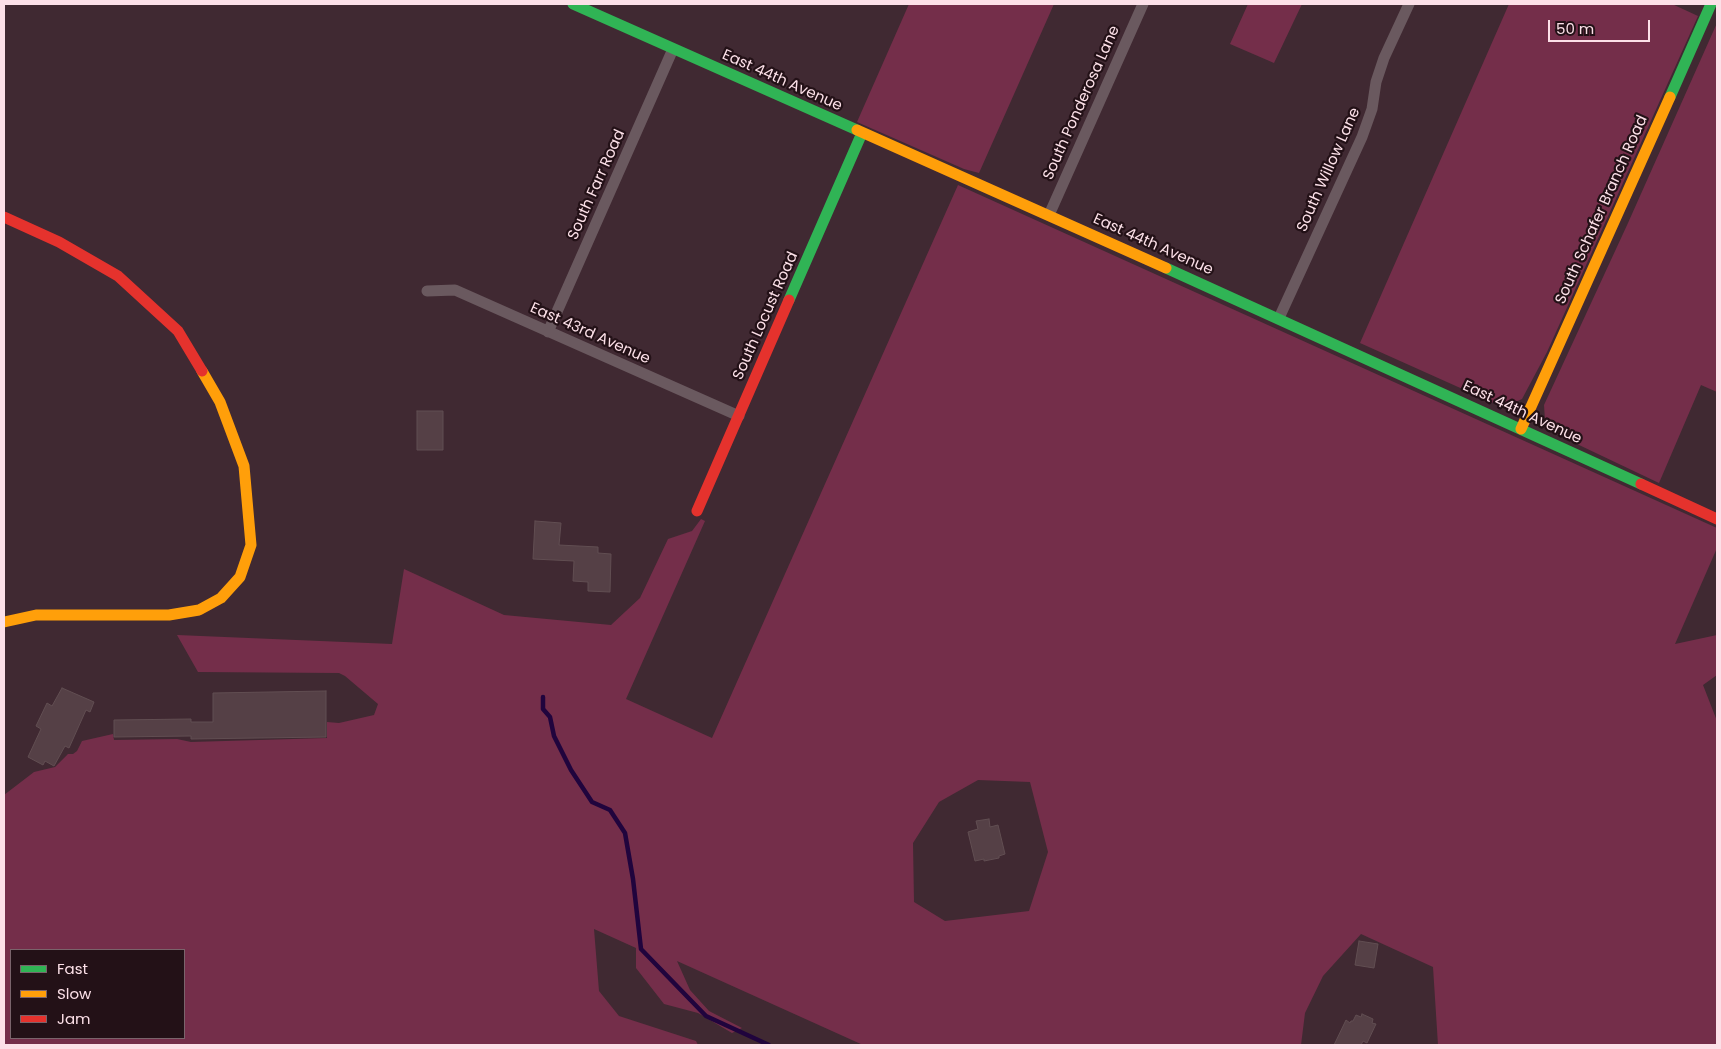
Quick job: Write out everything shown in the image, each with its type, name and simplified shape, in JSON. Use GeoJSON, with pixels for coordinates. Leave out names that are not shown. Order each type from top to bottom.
{"type":"FeatureCollection","features":[{"type":"Feature","properties":{"kind":"street","name":"East 44th Avenue"},"geometry":{"type":"LineString","coordinates":[[573,4],[1279,318],[1717,519]]}},
{"type":"Feature","properties":{"kind":"street","name":"South Ponderosa Lane"},"geometry":{"type":"LineString","coordinates":[[1049,215],[1143,4]]}},
{"type":"Feature","properties":{"kind":"street","name":"South Willow Lane"},"geometry":{"type":"LineString","coordinates":[[1279,318],[1362,137],[1372,109],[1376,82],[1384,58],[1409,4]]}},
{"type":"Feature","properties":{"kind":"street","name":"South Schafer Branch Road"},"geometry":{"type":"LineString","coordinates":[[1521,429],[1711,4]]}},
{"type":"Feature","properties":{"kind":"street","name":"South Farr Road"},"geometry":{"type":"LineString","coordinates":[[548,332],[673,49]]}},
{"type":"Feature","properties":{"kind":"street","name":"South Locust Road"},"geometry":{"type":"LineString","coordinates":[[697,511],[862,133]]}},
{"type":"Feature","properties":{"kind":"street"},"geometry":{"type":"LineString","coordinates":[[4,217],[58,242],[118,276],[178,331],[220,402],[244,466],[251,545],[240,577],[221,598],[199,610],[169,615],[36,615],[4,622]]}},
{"type":"Feature","properties":{"kind":"street","name":"East 43rd Avenue"},"geometry":{"type":"LineString","coordinates":[[427,290],[455,290],[739,416]]}},
{"type":"Feature","properties":{"kind":"shaded area"},"geometry":{"type":"Polygon","coordinates":[[[909,4],[1054,4],[979,173],[964,169],[857,122],[909,4]]]}},
{"type":"Feature","properties":{"kind":"shaded area"},"geometry":{"type":"Polygon","coordinates":[[[1248,4],[1302,4],[1274,63],[1230,44],[1248,4]]]}},
{"type":"Feature","properties":{"kind":"shaded area"},"geometry":{"type":"Polygon","coordinates":[[[1509,4],[1672,4],[1698,16],[1547,352],[1522,399],[1509,405],[1496,404],[1360,343],[1509,4]]]}},
{"type":"Feature","properties":{"kind":"shaded area"},"geometry":{"type":"Polygon","coordinates":[[[1717,23],[1717,392],[1701,385],[1659,483],[1558,435],[1545,420],[1544,405],[1717,23]]]}},
{"type":"Feature","properties":{"kind":"shaded area"},"geometry":{"type":"Polygon","coordinates":[[[958,185],[1717,528],[1717,548],[1675,644],[1717,635],[1717,675],[1703,685],[1717,721],[1717,1045],[1438,1045],[1433,967],[1361,934],[1323,976],[1305,1013],[1301,1045],[863,1045],[677,961],[690,990],[709,1011],[742,1028],[732,1033],[698,1013],[664,1004],[636,968],[636,948],[594,929],[599,991],[619,1016],[696,1041],[698,1045],[4,1045],[4,795],[34,772],[55,767],[68,754],[73,754],[77,751],[82,741],[113,734],[114,740],[177,739],[191,742],[327,738],[327,722],[339,723],[374,715],[378,704],[339,673],[198,672],[177,635],[392,644],[404,569],[504,615],[611,625],[640,598],[668,539],[692,531],[701,519],[705,521],[626,699],[712,738],[958,185]],[[978,780],[939,802],[913,843],[914,902],[945,921],[1029,911],[1048,852],[1030,782],[978,780]]]}},
{"type":"Feature","properties":{"kind":"building"},"geometry":{"type":"Polygon","coordinates":[[[417,411],[443,411],[443,450],[417,450],[417,411]]]}},
{"type":"Feature","properties":{"kind":"building"},"geometry":{"type":"Polygon","coordinates":[[[535,521],[561,523],[559,545],[598,547],[598,553],[611,554],[610,592],[588,591],[588,582],[573,581],[574,561],[533,559],[535,521]]]}},
{"type":"Feature","properties":{"kind":"building"},"geometry":{"type":"Polygon","coordinates":[[[62,688],[94,702],[90,712],[86,710],[69,748],[65,746],[54,766],[45,761],[43,765],[28,757],[41,729],[36,726],[47,703],[52,706],[62,688]]]}},
{"type":"Feature","properties":{"kind":"building"},"geometry":{"type":"Polygon","coordinates":[[[326,691],[326,737],[191,739],[191,736],[114,737],[114,720],[191,719],[191,722],[213,722],[213,693],[326,691]]]}},
{"type":"Feature","properties":{"kind":"building"},"geometry":{"type":"Polygon","coordinates":[[[989,819],[990,827],[998,825],[1005,854],[999,856],[999,858],[975,861],[968,832],[978,829],[976,821],[989,819]]]}},
{"type":"Feature","properties":{"kind":"building"},"geometry":{"type":"Polygon","coordinates":[[[1359,941],[1378,944],[1374,968],[1355,965],[1359,941]]]}},
{"type":"Feature","properties":{"kind":"building"},"geometry":{"type":"Polygon","coordinates":[[[1362,1014],[1373,1019],[1372,1023],[1376,1024],[1367,1043],[1363,1041],[1361,1045],[1334,1045],[1346,1020],[1350,1023],[1356,1015],[1361,1017],[1362,1014]]]}},
{"type":"Feature","properties":{"kind":"waterway"},"geometry":{"type":"LineString","coordinates":[[543,697],[543,709],[550,717],[554,736],[571,770],[592,802],[610,810],[625,833],[633,879],[641,949],[706,1016],[769,1045]]}},
{"type":"Feature","properties":{"kind":"traffic: fast"},"geometry":{"type":"LineString","coordinates":[[573,4],[857,130]]}},
{"type":"Feature","properties":{"kind":"traffic: fast"},"geometry":{"type":"LineString","coordinates":[[1670,97],[1711,4]]}},
{"type":"Feature","properties":{"kind":"traffic: fast"},"geometry":{"type":"LineString","coordinates":[[789,300],[862,133]]}},
{"type":"Feature","properties":{"kind":"traffic: fast"},"geometry":{"type":"LineString","coordinates":[[1166,268],[1641,484]]}},
{"type":"Feature","properties":{"kind":"traffic: slow"},"geometry":{"type":"LineString","coordinates":[[1521,429],[1670,97]]}},
{"type":"Feature","properties":{"kind":"traffic: slow"},"geometry":{"type":"LineString","coordinates":[[857,130],[1166,268]]}},
{"type":"Feature","properties":{"kind":"traffic: slow"},"geometry":{"type":"LineString","coordinates":[[4,622],[36,615],[169,615],[199,610],[221,598],[240,577],[251,545],[244,466],[220,402],[202,371]]}},
{"type":"Feature","properties":{"kind":"traffic: jam"},"geometry":{"type":"LineString","coordinates":[[4,217],[59,242],[118,276],[178,331],[202,371]]}},
{"type":"Feature","properties":{"kind":"traffic: jam"},"geometry":{"type":"LineString","coordinates":[[697,511],[789,300]]}},
{"type":"Feature","properties":{"kind":"traffic: jam"},"geometry":{"type":"LineString","coordinates":[[1641,484],[1717,519]]}}]}
